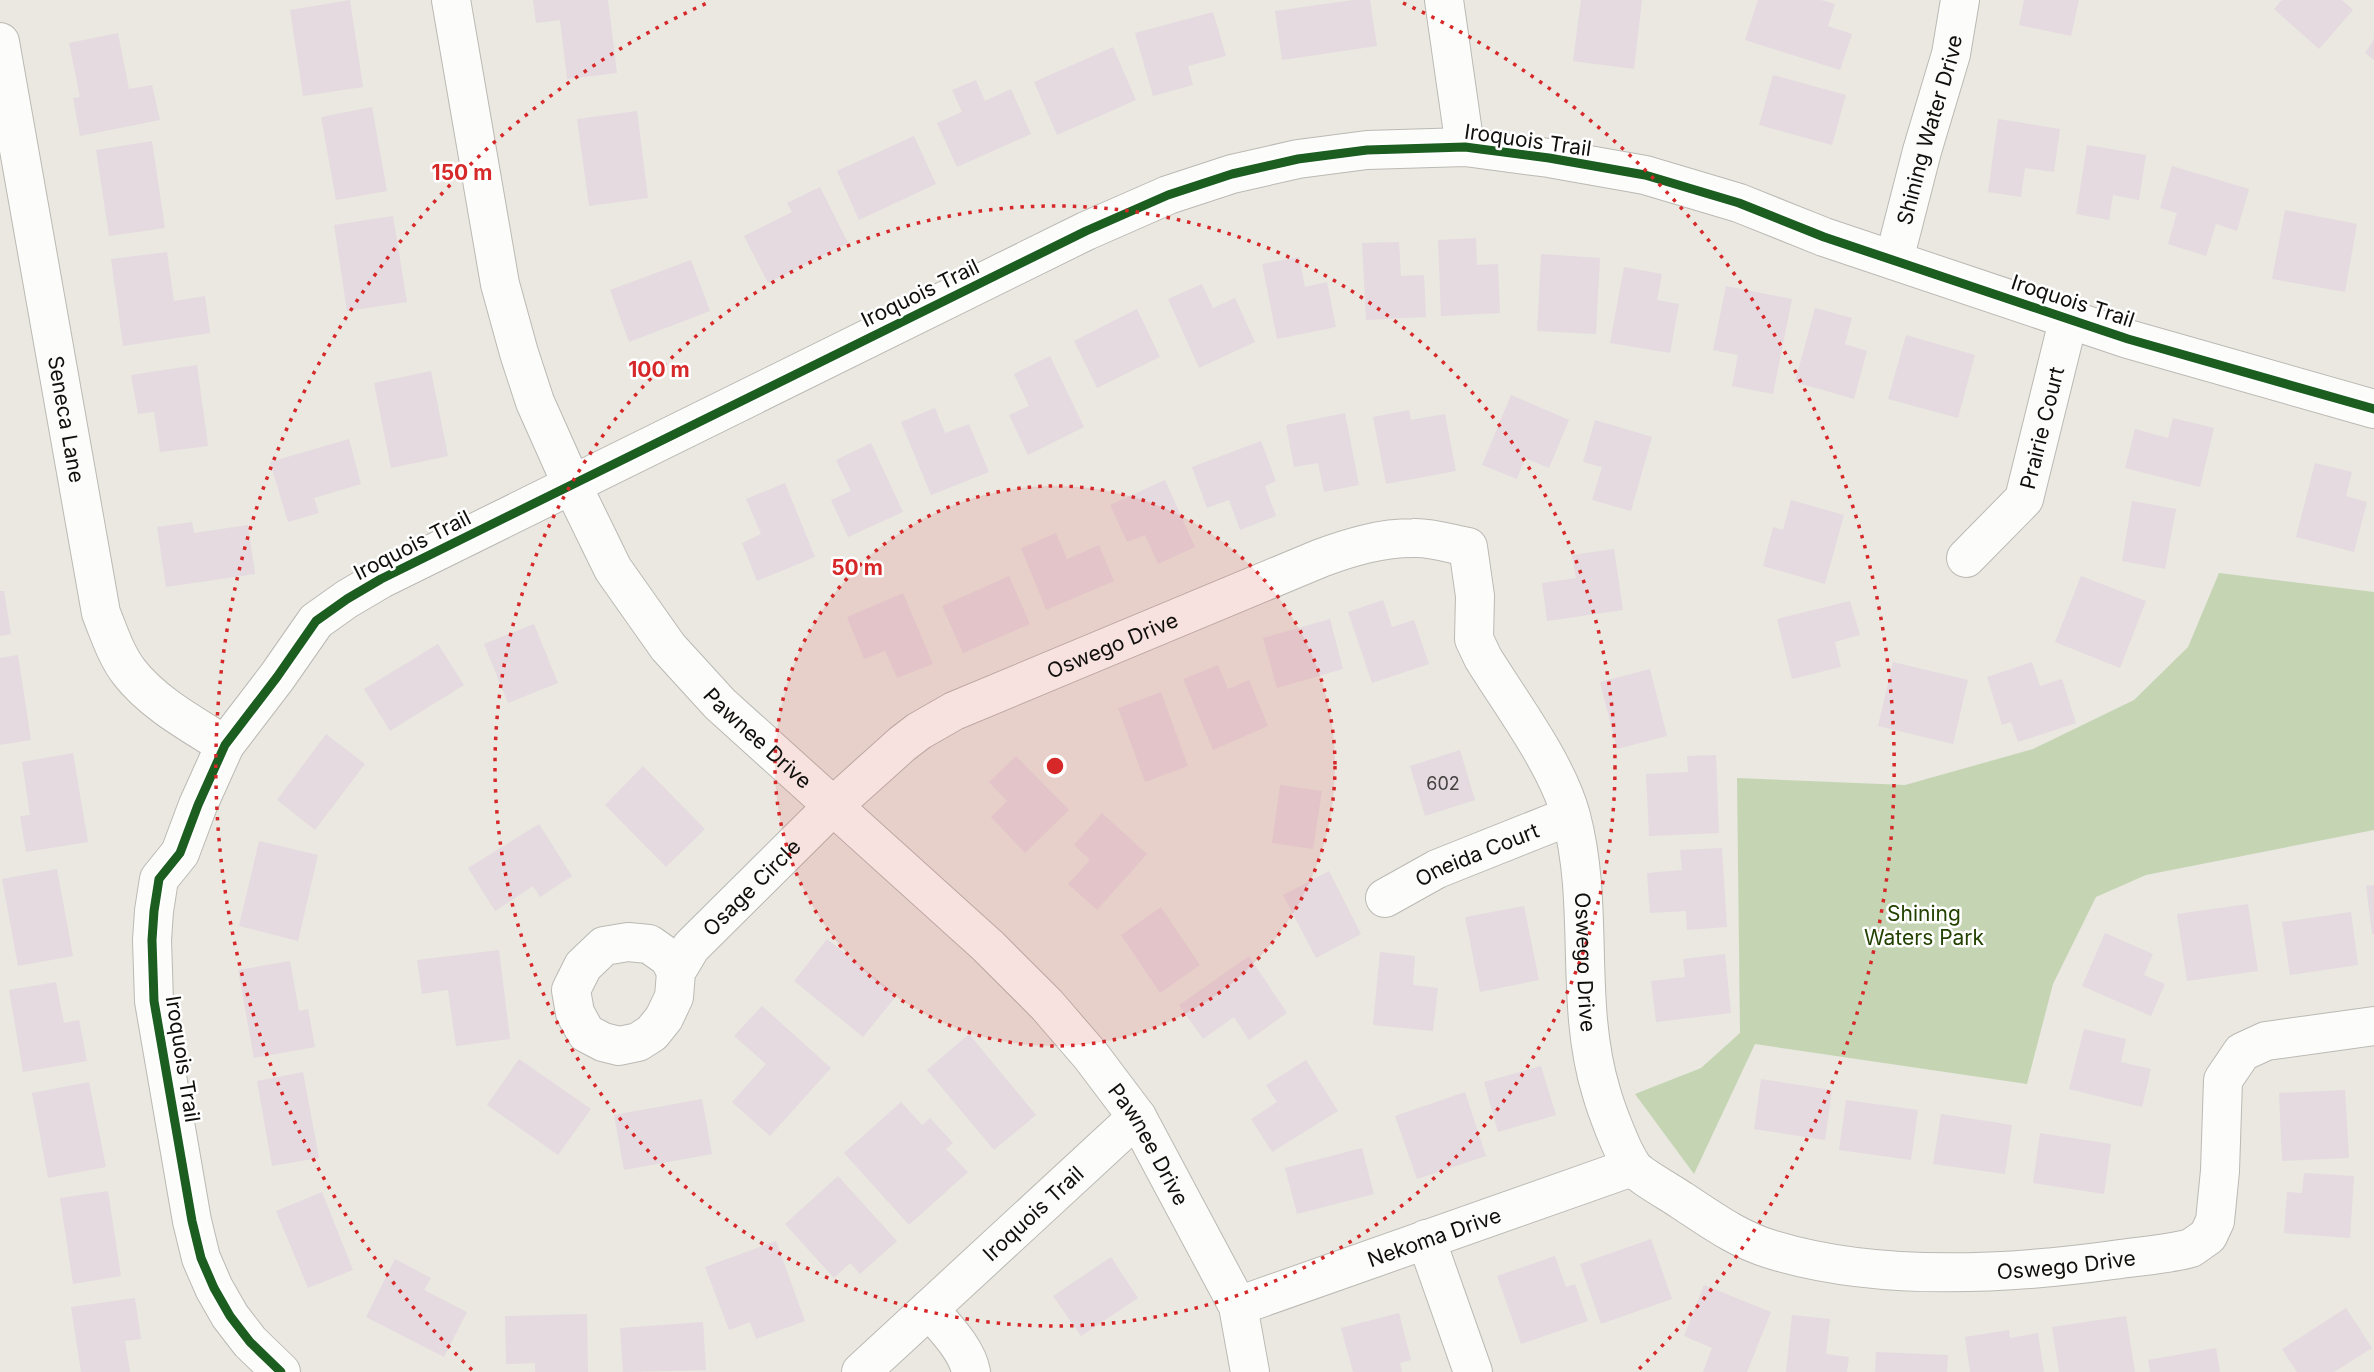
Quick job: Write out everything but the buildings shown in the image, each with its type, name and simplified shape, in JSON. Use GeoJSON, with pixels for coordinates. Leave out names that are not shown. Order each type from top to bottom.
{"type":"FeatureCollection","features":[{"type":"Feature","properties":{"kind":"street","name":"Pawnee Drive"},"geometry":{"type":"LineString","coordinates":[[451,0],[500,284],[519,353],[535,401],[613,569],[668,647],[720,705],[988,946],[1047,1005],[1091,1056],[1137,1117],[1238,1306],[1251,1372]]}},
{"type":"Feature","properties":{"kind":"street"},"geometry":{"type":"LineString","coordinates":[[1444,0],[1465,147]]}},
{"type":"Feature","properties":{"kind":"street","name":"Shining Water Drive"},"geometry":{"type":"LineString","coordinates":[[1894,260],[1951,54],[1961,0]]}},
{"type":"Feature","properties":{"kind":"street","name":"Seneca Lane"},"geometry":{"type":"LineString","coordinates":[[0,42],[101,613],[113,645],[130,673],[160,704],[225,745]]}},
{"type":"Feature","properties":{"kind":"street","name":"Iroquois Trail"},"geometry":{"type":"LineString","coordinates":[[281,1372],[250,1342],[230,1316],[214,1289],[201,1258],[192,1221],[155,1001],[152,940],[159,879],[180,853],[225,745],[316,621],[347,598],[1086,231],[1168,195],[1232,174],[1298,159],[1367,150],[1465,147],[1549,158],[1645,175],[1739,203],[1824,237],[2128,339],[2374,409]]}},
{"type":"Feature","properties":{"kind":"street","name":"Prairie Court"},"geometry":{"type":"LineString","coordinates":[[1966,558],[2024,499],[2068,317]]}},
{"type":"Feature","properties":{"kind":"street","name":"Oswego Drive"},"geometry":{"type":"LineString","coordinates":[[832,807],[902,744],[954,711],[1321,558],[1360,546],[1416,537],[1468,547],[1475,596],[1474,639],[1555,775],[1570,816],[1582,874],[1591,1054],[1601,1093],[1632,1167],[1720,1226],[1748,1241],[1819,1262],[1911,1272],[1955,1273],[2057,1268],[2180,1251],[2201,1243],[2208,1236],[2215,1221],[2220,1171],[2223,1080],[2242,1052],[2266,1041],[2374,1026]]}},
{"type":"Feature","properties":{"kind":"street","name":"Osage Circle"},"geometry":{"type":"LineString","coordinates":[[677,972],[691,947],[832,807]]}},
{"type":"Feature","properties":{"kind":"street","name":"Oneida Court"},"geometry":{"type":"LineString","coordinates":[[1385,898],[1437,869],[1570,816]]}},
{"type":"Feature","properties":{"kind":"street","name":"Iroquois Trail"},"geometry":{"type":"LineString","coordinates":[[861,1372],[1137,1117]]}},
{"type":"Feature","properties":{"kind":"street","name":"Nekoma Drive"},"geometry":{"type":"LineString","coordinates":[[1238,1306],[1632,1167]]}},
{"type":"Feature","properties":{"kind":"street"},"geometry":{"type":"LineString","coordinates":[[1426,1239],[1473,1372]]}},
{"type":"Feature","properties":{"kind":"street"},"geometry":{"type":"LineString","coordinates":[[929,1309],[949,1332],[970,1364],[971,1372]]}},
{"type":"Feature","properties":{"kind":"green space","name":"Shining Waters Park"},"geometry":{"type":"Polygon","coordinates":[[[2219,573],[2374,592],[2374,830],[2146,875],[2096,897],[2053,984],[2027,1084],[1755,1044],[1694,1174],[1635,1094],[1701,1068],[1740,1033],[1737,778],[1905,785],[2033,749],[2134,700],[2188,647],[2219,573]]]}},
{"type":"Feature","properties":{"kind":"cycle path"},"geometry":{"type":"LineString","coordinates":[[281,1372],[250,1342],[230,1316],[201,1258],[192,1221],[154,1001],[152,940],[159,879],[180,853],[225,745],[316,621],[347,599],[381,579],[1086,231],[1168,195],[1232,174],[1298,159],[1367,150],[1465,147],[1549,158],[1645,175],[1739,203],[1824,237],[2128,339],[2374,409]]}}]}
